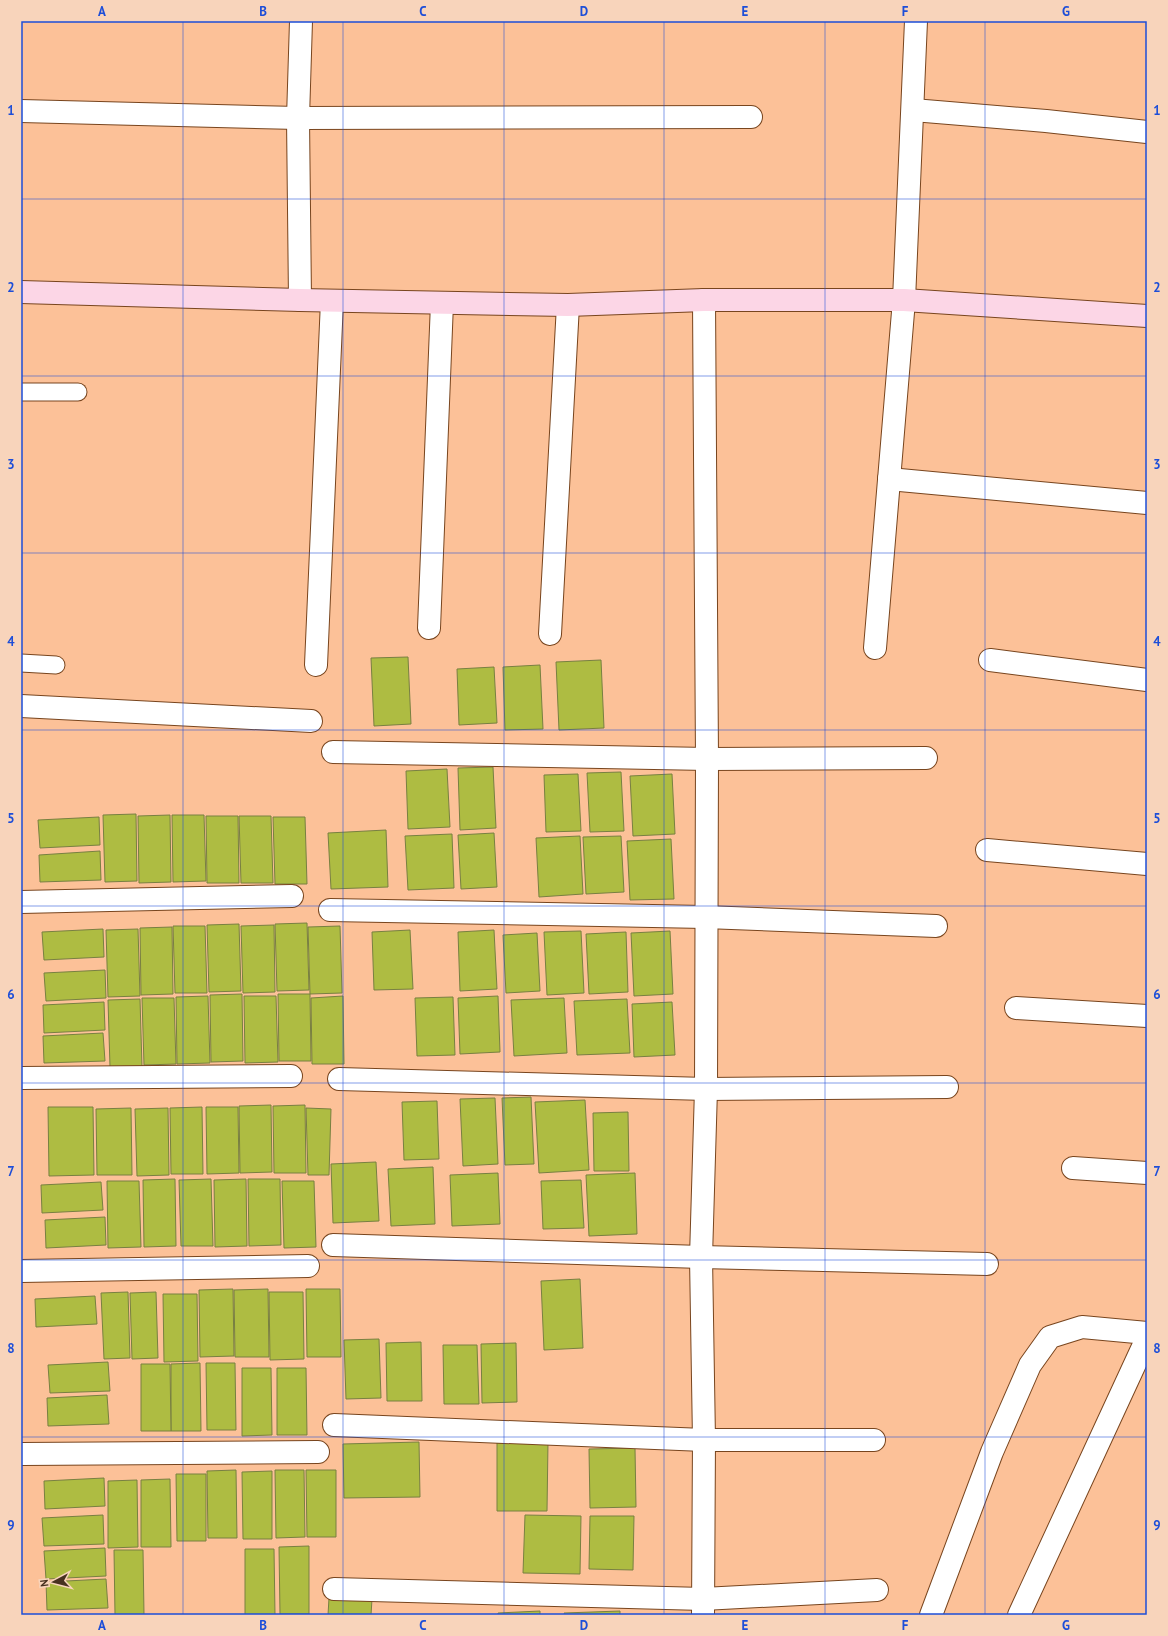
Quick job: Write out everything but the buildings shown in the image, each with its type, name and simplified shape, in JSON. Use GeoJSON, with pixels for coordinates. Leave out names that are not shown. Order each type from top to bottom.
{"type":"FeatureCollection","features":[{"type":"Feature","properties":{"kind":"street"},"geometry":{"type":"LineString","coordinates":[[300,300],[298,118],[301,21]]}},
{"type":"Feature","properties":{"kind":"street"},"geometry":{"type":"LineString","coordinates":[[875,648],[904,300],[916,21]]}},
{"type":"Feature","properties":{"kind":"street"},"geometry":{"type":"LineString","coordinates":[[913,110],[1046,121],[1147,132]]}},
{"type":"Feature","properties":{"kind":"street"},"geometry":{"type":"LineString","coordinates":[[21,111],[298,118],[751,116]]}},
{"type":"Feature","properties":{"kind":"street"},"geometry":{"type":"LineString","coordinates":[[21,292],[332,301],[568,305],[704,300],[904,300],[1147,316]]}},
{"type":"Feature","properties":{"kind":"street"},"geometry":{"type":"LineString","coordinates":[[703,1607],[704,1440],[700,1257],[706,1089],[705,917],[707,759],[704,300]]}},
{"type":"Feature","properties":{"kind":"street"},"geometry":{"type":"LineString","coordinates":[[316,665],[332,301]]}},
{"type":"Feature","properties":{"kind":"street"},"geometry":{"type":"LineString","coordinates":[[429,628],[442,303]]}},
{"type":"Feature","properties":{"kind":"street"},"geometry":{"type":"LineString","coordinates":[[550,634],[568,305]]}},
{"type":"Feature","properties":{"kind":"street"},"geometry":{"type":"LineString","coordinates":[[889,479],[1147,503]]}},
{"type":"Feature","properties":{"kind":"street"},"geometry":{"type":"LineString","coordinates":[[990,660],[1147,680]]}},
{"type":"Feature","properties":{"kind":"street"},"geometry":{"type":"LineString","coordinates":[[21,706],[311,721]]}},
{"type":"Feature","properties":{"kind":"street"},"geometry":{"type":"LineString","coordinates":[[333,752],[707,759],[926,758]]}},
{"type":"Feature","properties":{"kind":"street"},"geometry":{"type":"LineString","coordinates":[[987,850],[1147,864]]}},
{"type":"Feature","properties":{"kind":"street"},"geometry":{"type":"LineString","coordinates":[[21,902],[292,896]]}},
{"type":"Feature","properties":{"kind":"street"},"geometry":{"type":"LineString","coordinates":[[330,910],[705,917],[936,926]]}},
{"type":"Feature","properties":{"kind":"street"},"geometry":{"type":"LineString","coordinates":[[1016,1008],[1147,1016]]}},
{"type":"Feature","properties":{"kind":"street"},"geometry":{"type":"LineString","coordinates":[[21,1078],[291,1076]]}},
{"type":"Feature","properties":{"kind":"street"},"geometry":{"type":"LineString","coordinates":[[339,1079],[706,1089],[947,1087]]}},
{"type":"Feature","properties":{"kind":"street"},"geometry":{"type":"LineString","coordinates":[[1073,1168],[1147,1173]]}},
{"type":"Feature","properties":{"kind":"street"},"geometry":{"type":"LineString","coordinates":[[333,1245],[700,1257],[987,1264]]}},
{"type":"Feature","properties":{"kind":"street"},"geometry":{"type":"LineString","coordinates":[[21,1271],[308,1266]]}},
{"type":"Feature","properties":{"kind":"street"},"geometry":{"type":"LineString","coordinates":[[931,1615],[995,1445],[1030,1365],[1050,1337],[1082,1327],[1147,1333]]}},
{"type":"Feature","properties":{"kind":"street"},"geometry":{"type":"LineString","coordinates":[[1019,1615],[1147,1338]]}},
{"type":"Feature","properties":{"kind":"street"},"geometry":{"type":"LineString","coordinates":[[334,1425],[704,1440],[874,1440]]}},
{"type":"Feature","properties":{"kind":"street"},"geometry":{"type":"LineString","coordinates":[[21,1454],[318,1452]]}},
{"type":"Feature","properties":{"kind":"street"},"geometry":{"type":"LineString","coordinates":[[334,1589],[703,1607],[877,1590]]}},
{"type":"Feature","properties":{"kind":"lane"},"geometry":{"type":"LineString","coordinates":[[21,392],[78,392]]}},
{"type":"Feature","properties":{"kind":"lane"},"geometry":{"type":"LineString","coordinates":[[21,663],[56,665]]}}]}
